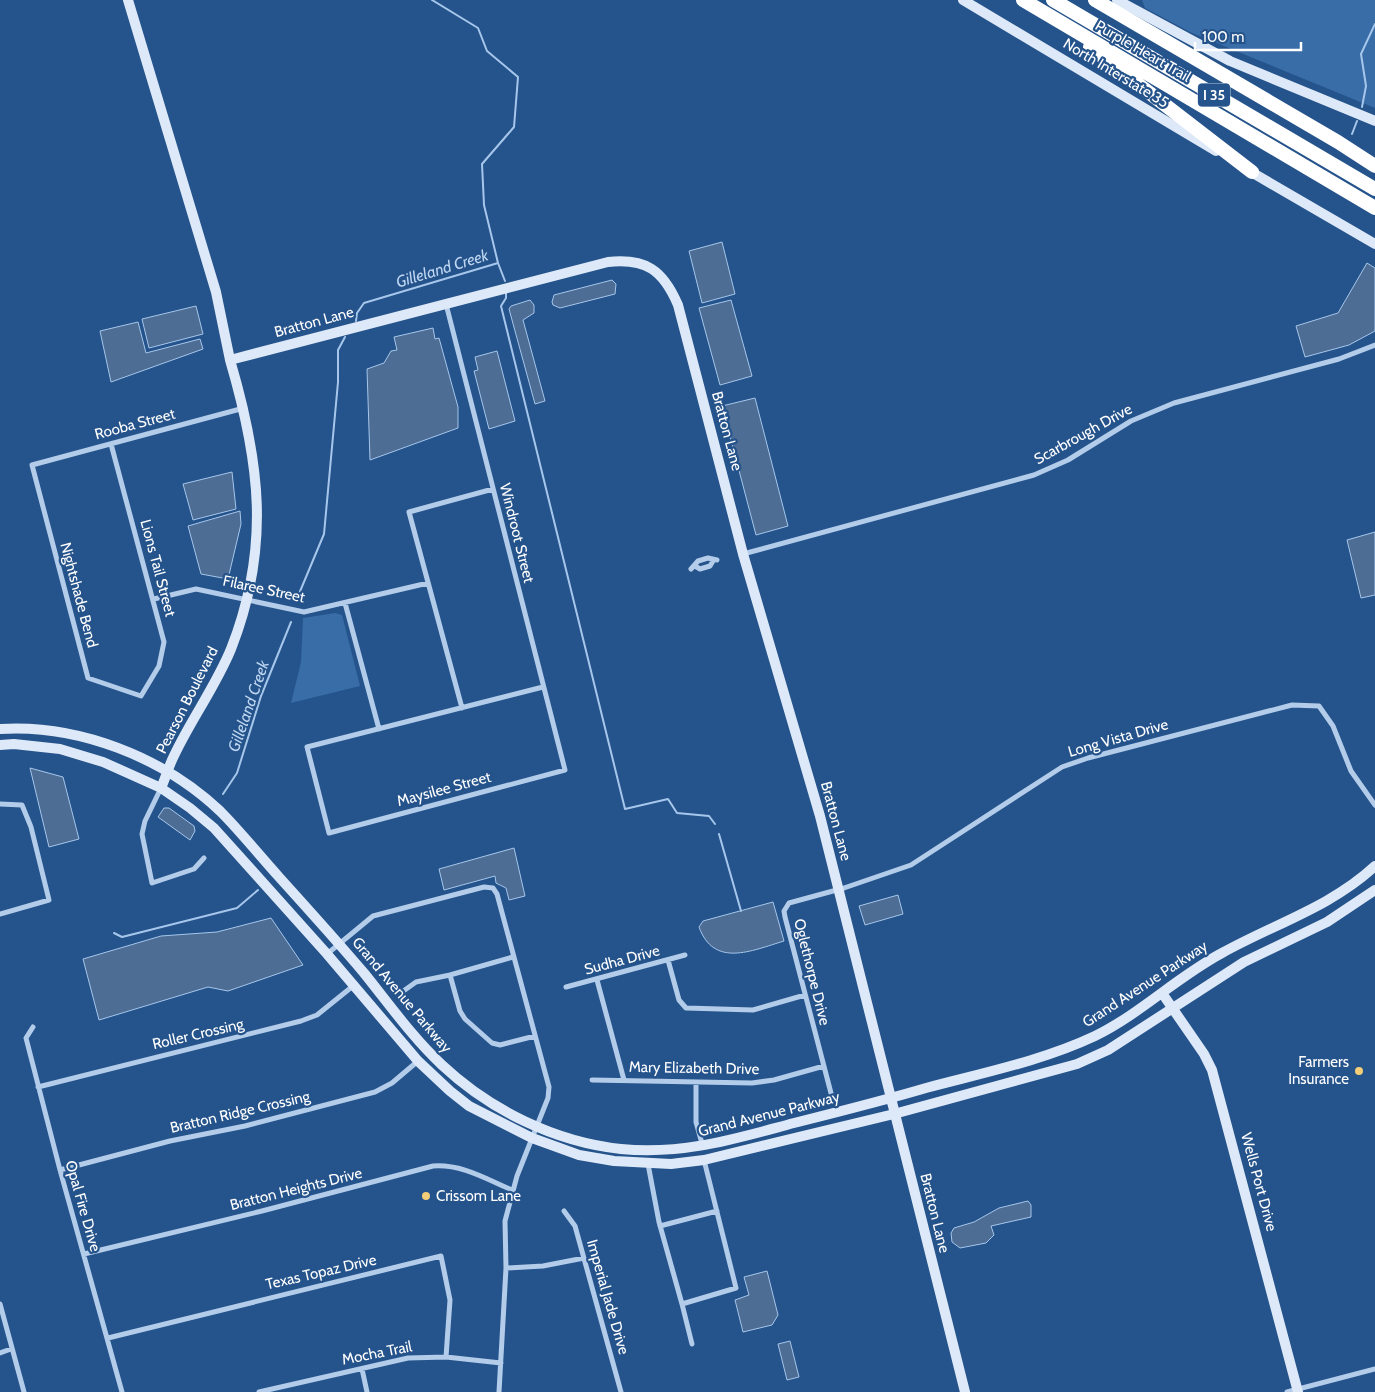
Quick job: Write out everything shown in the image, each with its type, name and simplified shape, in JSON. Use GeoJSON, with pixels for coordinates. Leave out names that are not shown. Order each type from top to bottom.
{"type":"FeatureCollection","features":[{"type":"Feature","properties":{"kind":"highway","name":"Purple Heart Trail"},"geometry":{"type":"LineString","coordinates":[[1023,0],[1166,82],[1375,208]]}},
{"type":"Feature","properties":{"kind":"highway","name":"Purple Heart Trail"},"geometry":{"type":"LineString","coordinates":[[1053,0],[1375,189]]}},
{"type":"Feature","properties":{"kind":"highway"},"geometry":{"type":"LineString","coordinates":[[1095,0],[1338,142],[1375,166]]}},
{"type":"Feature","properties":{"kind":"highway"},"geometry":{"type":"LineString","coordinates":[[1061,23],[1166,107],[1252,172]]}},
{"type":"Feature","properties":{"kind":"street"},"geometry":{"type":"LineString","coordinates":[[128,0],[216,292],[230,360]]}},
{"type":"Feature","properties":{"kind":"street","name":"North Interstate 35"},"geometry":{"type":"LineString","coordinates":[[963,0],[1375,244]]}},
{"type":"Feature","properties":{"kind":"street"},"geometry":{"type":"LineString","coordinates":[[1117,0],[1230,61],[1375,120]]}},
{"type":"Feature","properties":{"kind":"street","name":"Bratton Lane"},"geometry":{"type":"LineString","coordinates":[[230,360],[608,262],[627,260],[641,263],[658,273],[671,288],[678,305],[743,554],[820,816],[965,1392]]}},
{"type":"Feature","properties":{"kind":"street","name":"Windroot Street"},"geometry":{"type":"LineString","coordinates":[[446,303],[565,770]]}},
{"type":"Feature","properties":{"kind":"street","name":"Scarbrough Drive"},"geometry":{"type":"LineString","coordinates":[[743,554],[1034,476],[1068,460],[1131,421],[1166,406],[1353,355],[1375,345]]}},
{"type":"Feature","properties":{"kind":"street","name":"Pearson Boulevard"},"geometry":{"type":"LineString","coordinates":[[161,788],[172,760],[231,650],[246,599],[253,566],[258,504],[255,463],[244,408],[230,360]]}},
{"type":"Feature","properties":{"kind":"street","name":"Rooba Street"},"geometry":{"type":"LineString","coordinates":[[32,464],[244,408]]}},
{"type":"Feature","properties":{"kind":"street","name":"Lions Tail Street"},"geometry":{"type":"LineString","coordinates":[[111,444],[164,642],[159,666],[141,696]]}},
{"type":"Feature","properties":{"kind":"street","name":"Nightshade Bend"},"geometry":{"type":"LineString","coordinates":[[32,464],[88,678],[141,696]]}},
{"type":"Feature","properties":{"kind":"street"},"geometry":{"type":"LineString","coordinates":[[462,708],[409,512],[493,489]]}},
{"type":"Feature","properties":{"kind":"street"},"geometry":{"type":"LineString","coordinates":[[693,567],[708,558],[715,561]]}},
{"type":"Feature","properties":{"kind":"street","name":"Filaree Street"},"geometry":{"type":"LineString","coordinates":[[154,600],[196,588],[304,612],[428,583]]}},
{"type":"Feature","properties":{"kind":"street"},"geometry":{"type":"LineString","coordinates":[[345,603],[379,729],[543,686]]}},
{"type":"Feature","properties":{"kind":"street","name":"Long Vista Drive"},"geometry":{"type":"LineString","coordinates":[[838,890],[911,865],[1062,767],[1096,756],[1292,705],[1319,706],[1333,726],[1351,771],[1375,805]]}},
{"type":"Feature","properties":{"kind":"street","name":"Grand Avenue Parkway"},"geometry":{"type":"LineString","coordinates":[[0,729],[18,728],[67,733],[101,742],[168,772],[219,810],[339,943],[442,1065],[481,1095],[513,1116],[537,1127],[581,1142],[624,1149],[660,1150],[703,1147],[890,1098],[1069,1047],[1112,1027],[1219,954],[1319,906],[1355,883],[1375,866]]}},
{"type":"Feature","properties":{"kind":"street","name":"Maysilee Street"},"geometry":{"type":"LineString","coordinates":[[379,729],[307,748],[330,833],[565,770]]}},
{"type":"Feature","properties":{"kind":"street","name":"Grand Avenue Parkway"},"geometry":{"type":"LineString","coordinates":[[0,745],[14,744],[60,749],[103,762],[161,788],[190,808],[214,828],[327,954],[418,1061],[469,1106],[532,1138],[580,1155],[648,1164],[670,1164],[704,1160],[894,1114],[1077,1064],[1108,1050],[1173,1009],[1213,980],[1244,962],[1328,922],[1375,890]]}},
{"type":"Feature","properties":{"kind":"street"},"geometry":{"type":"LineString","coordinates":[[161,788],[145,821],[142,834],[152,883],[194,869],[204,858]]}},
{"type":"Feature","properties":{"kind":"street"},"geometry":{"type":"LineString","coordinates":[[0,804],[22,805],[31,827],[49,900],[0,914]]}},
{"type":"Feature","properties":{"kind":"street"},"geometry":{"type":"LineString","coordinates":[[327,954],[373,916],[484,886],[493,888],[497,894],[549,1087],[537,1127],[512,1190],[506,1221],[506,1268],[499,1392]]}},
{"type":"Feature","properties":{"kind":"street","name":"Oglethorpe Drive"},"geometry":{"type":"LineString","coordinates":[[832,1097],[785,917],[786,906],[793,901],[838,890]]}},
{"type":"Feature","properties":{"kind":"street","name":"Sudha Drive"},"geometry":{"type":"LineString","coordinates":[[566,987],[685,955]]}},
{"type":"Feature","properties":{"kind":"street"},"geometry":{"type":"LineString","coordinates":[[402,992],[416,982],[450,975],[513,956]]}},
{"type":"Feature","properties":{"kind":"street"},"geometry":{"type":"LineString","coordinates":[[668,960],[679,1000],[686,1008],[753,1010],[805,995]]}},
{"type":"Feature","properties":{"kind":"street"},"geometry":{"type":"LineString","coordinates":[[450,975],[460,1011],[465,1019],[492,1043],[500,1045],[535,1036]]}},
{"type":"Feature","properties":{"kind":"street"},"geometry":{"type":"LineString","coordinates":[[597,980],[624,1080]]}},
{"type":"Feature","properties":{"kind":"street","name":"Roller Crossing"},"geometry":{"type":"LineString","coordinates":[[38,1087],[301,1021],[317,1015],[353,986]]}},
{"type":"Feature","properties":{"kind":"street","name":"Wells Port Drive"},"geometry":{"type":"LineString","coordinates":[[1162,993],[1204,1054],[1212,1070],[1298,1391]]}},
{"type":"Feature","properties":{"kind":"street","name":"Opal Fire Drive"},"geometry":{"type":"LineString","coordinates":[[33,1027],[26,1038],[60,1170],[122,1392]]}},
{"type":"Feature","properties":{"kind":"street","name":"Bratton Ridge Crossing"},"geometry":{"type":"LineString","coordinates":[[60,1170],[170,1141],[245,1126],[375,1092],[392,1083],[418,1061]]}},
{"type":"Feature","properties":{"kind":"street","name":"Mary Elizabeth Drive"},"geometry":{"type":"LineString","coordinates":[[592,1080],[752,1084],[824,1066]]}},
{"type":"Feature","properties":{"kind":"street"},"geometry":{"type":"LineString","coordinates":[[682,1304],[736,1288],[696,1122],[696,1083]]}},
{"type":"Feature","properties":{"kind":"street"},"geometry":{"type":"LineString","coordinates":[[648,1164],[660,1226],[692,1344]]}},
{"type":"Feature","properties":{"kind":"street","name":"Bratton Heights Drive"},"geometry":{"type":"LineString","coordinates":[[84,1254],[262,1211],[433,1166],[448,1165],[466,1170],[512,1190]]}},
{"type":"Feature","properties":{"kind":"street","name":"Imperial Jade Drive"},"geometry":{"type":"LineString","coordinates":[[564,1211],[575,1226],[621,1392]]}},
{"type":"Feature","properties":{"kind":"street"},"geometry":{"type":"LineString","coordinates":[[660,1226],[717,1211]]}},
{"type":"Feature","properties":{"kind":"street","name":"Texas Topaz Drive"},"geometry":{"type":"LineString","coordinates":[[108,1338],[441,1256],[450,1300],[446,1357]]}},
{"type":"Feature","properties":{"kind":"street"},"geometry":{"type":"LineString","coordinates":[[506,1268],[543,1266],[584,1258]]}},
{"type":"Feature","properties":{"kind":"street"},"geometry":{"type":"LineString","coordinates":[[0,1304],[24,1392]]}},
{"type":"Feature","properties":{"kind":"street"},"geometry":{"type":"LineString","coordinates":[[0,1352],[11,1349]]}},
{"type":"Feature","properties":{"kind":"street","name":"Mocha Trail"},"geometry":{"type":"LineString","coordinates":[[259,1392],[408,1358],[446,1357],[501,1363]]}},
{"type":"Feature","properties":{"kind":"street"},"geometry":{"type":"LineString","coordinates":[[362,1368],[367,1392]]}},
{"type":"Feature","properties":{"kind":"street"},"geometry":{"type":"LineString","coordinates":[[1287,1392],[1298,1391],[1375,1369]]}},
{"type":"Feature","properties":{"kind":"shaded area"},"geometry":{"type":"Polygon","coordinates":[[[1142,0],[1375,0],[1375,108],[1192,33],[1145,8],[1142,0]]]}},
{"type":"Feature","properties":{"kind":"shaded area"},"geometry":{"type":"Polygon","coordinates":[[[722,242],[735,294],[702,303],[689,251],[722,242]]]}},
{"type":"Feature","properties":{"kind":"shaded area"},"geometry":{"type":"Polygon","coordinates":[[[1367,263],[1375,268],[1375,331],[1349,345],[1305,357],[1296,326],[1338,313],[1367,263]]]}},
{"type":"Feature","properties":{"kind":"shaded area"},"geometry":{"type":"Polygon","coordinates":[[[612,280],[616,284],[615,294],[560,308],[553,305],[554,295],[612,280]]]}},
{"type":"Feature","properties":{"kind":"shaded area"},"geometry":{"type":"Polygon","coordinates":[[[530,300],[534,305],[534,313],[523,320],[545,401],[535,404],[509,309],[511,306],[530,300]]]}},
{"type":"Feature","properties":{"kind":"shaded area"},"geometry":{"type":"Polygon","coordinates":[[[731,300],[752,376],[720,385],[699,308],[731,300]]]}},
{"type":"Feature","properties":{"kind":"shaded area"},"geometry":{"type":"Polygon","coordinates":[[[196,306],[203,334],[149,348],[142,319],[196,306]]]}},
{"type":"Feature","properties":{"kind":"shaded area"},"geometry":{"type":"Polygon","coordinates":[[[138,322],[146,353],[200,339],[203,349],[111,382],[100,331],[138,322]]]}},
{"type":"Feature","properties":{"kind":"shaded area"},"geometry":{"type":"Polygon","coordinates":[[[433,328],[435,339],[439,338],[458,407],[458,428],[370,460],[367,369],[384,363],[391,351],[397,350],[394,337],[433,328]]]}},
{"type":"Feature","properties":{"kind":"shaded area"},"geometry":{"type":"Polygon","coordinates":[[[497,351],[515,421],[489,429],[474,371],[478,370],[475,357],[497,351]]]}},
{"type":"Feature","properties":{"kind":"shaded area"},"geometry":{"type":"Polygon","coordinates":[[[755,398],[788,526],[756,535],[722,406],[755,398]]]}},
{"type":"Feature","properties":{"kind":"shaded area"},"geometry":{"type":"Polygon","coordinates":[[[232,472],[236,509],[193,520],[183,484],[232,472]]]}},
{"type":"Feature","properties":{"kind":"shaded area"},"geometry":{"type":"Polygon","coordinates":[[[240,511],[241,524],[228,579],[201,574],[188,526],[240,511]]]}},
{"type":"Feature","properties":{"kind":"shaded area"},"geometry":{"type":"Polygon","coordinates":[[[1375,532],[1375,595],[1361,598],[1347,540],[1375,532]]]}},
{"type":"Feature","properties":{"kind":"shaded area"},"geometry":{"type":"Polygon","coordinates":[[[335,613],[342,615],[360,686],[291,703],[301,662],[303,618],[335,613]]]}},
{"type":"Feature","properties":{"kind":"shaded area"},"geometry":{"type":"Polygon","coordinates":[[[30,768],[63,777],[79,839],[49,847],[30,768]]]}},
{"type":"Feature","properties":{"kind":"shaded area"},"geometry":{"type":"Polygon","coordinates":[[[164,808],[169,808],[194,826],[195,831],[190,840],[158,817],[164,808]]]}},
{"type":"Feature","properties":{"kind":"shaded area"},"geometry":{"type":"Polygon","coordinates":[[[514,848],[525,896],[509,900],[506,888],[496,883],[495,876],[444,890],[439,869],[514,848]]]}},
{"type":"Feature","properties":{"kind":"shaded area"},"geometry":{"type":"Polygon","coordinates":[[[898,895],[903,914],[865,925],[859,906],[898,895]]]}},
{"type":"Feature","properties":{"kind":"shaded area"},"geometry":{"type":"Polygon","coordinates":[[[773,902],[784,941],[747,952],[724,952],[714,948],[706,940],[699,927],[703,921],[773,902]]]}},
{"type":"Feature","properties":{"kind":"shaded area"},"geometry":{"type":"Polygon","coordinates":[[[271,918],[303,965],[228,991],[208,987],[99,1020],[83,959],[161,936],[217,932],[271,918]]]}},
{"type":"Feature","properties":{"kind":"shaded area"},"geometry":{"type":"Polygon","coordinates":[[[1028,1201],[1031,1205],[1031,1217],[991,1226],[994,1235],[986,1243],[960,1248],[952,1242],[951,1233],[954,1228],[974,1222],[999,1208],[1028,1201]]]}},
{"type":"Feature","properties":{"kind":"shaded area"},"geometry":{"type":"Polygon","coordinates":[[[767,1271],[778,1315],[772,1325],[743,1332],[735,1300],[749,1295],[744,1277],[767,1271]]]}},
{"type":"Feature","properties":{"kind":"shaded area"},"geometry":{"type":"Polygon","coordinates":[[[790,1341],[799,1377],[787,1380],[778,1344],[790,1341]]]}},
{"type":"Feature","properties":{"kind":"waterway","name":"Gilleland Creek"},"geometry":{"type":"LineString","coordinates":[[356,321],[357,313],[364,303],[498,263],[484,205],[482,164],[514,127],[518,77],[487,51],[478,28],[432,0]]}},
{"type":"Feature","properties":{"kind":"waterway"},"geometry":{"type":"LineString","coordinates":[[1362,107],[1366,86],[1361,54],[1375,24]]}},
{"type":"Feature","properties":{"kind":"waterway"},"geometry":{"type":"LineString","coordinates":[[1352,134],[1357,121]]}},
{"type":"Feature","properties":{"kind":"waterway"},"geometry":{"type":"LineString","coordinates":[[498,263],[505,281]]}},
{"type":"Feature","properties":{"kind":"waterway"},"geometry":{"type":"LineString","coordinates":[[506,293],[506,298],[501,306],[625,809],[668,799],[677,813],[709,816],[715,824]]}},
{"type":"Feature","properties":{"kind":"waterway","name":"Gilleland Creek"},"geometry":{"type":"LineString","coordinates":[[296,601],[324,534],[338,382],[338,350],[345,337]]}},
{"type":"Feature","properties":{"kind":"waterway","name":"Gilleland Creek"},"geometry":{"type":"LineString","coordinates":[[223,794],[237,773],[261,696],[291,622]]}},
{"type":"Feature","properties":{"kind":"waterway"},"geometry":{"type":"LineString","coordinates":[[719,834],[741,911]]}},
{"type":"Feature","properties":{"kind":"waterway"},"geometry":{"type":"LineString","coordinates":[[114,933],[122,937],[237,908],[258,890]]}},
{"type":"Feature","properties":{"kind":"place","name":"Farmers Insurance"},"geometry":{"type":"Point","coordinates":[1359,1071]}},
{"type":"Feature","properties":{"kind":"place","name":"Crissom Lane"},"geometry":{"type":"Point","coordinates":[426,1196]}}]}
